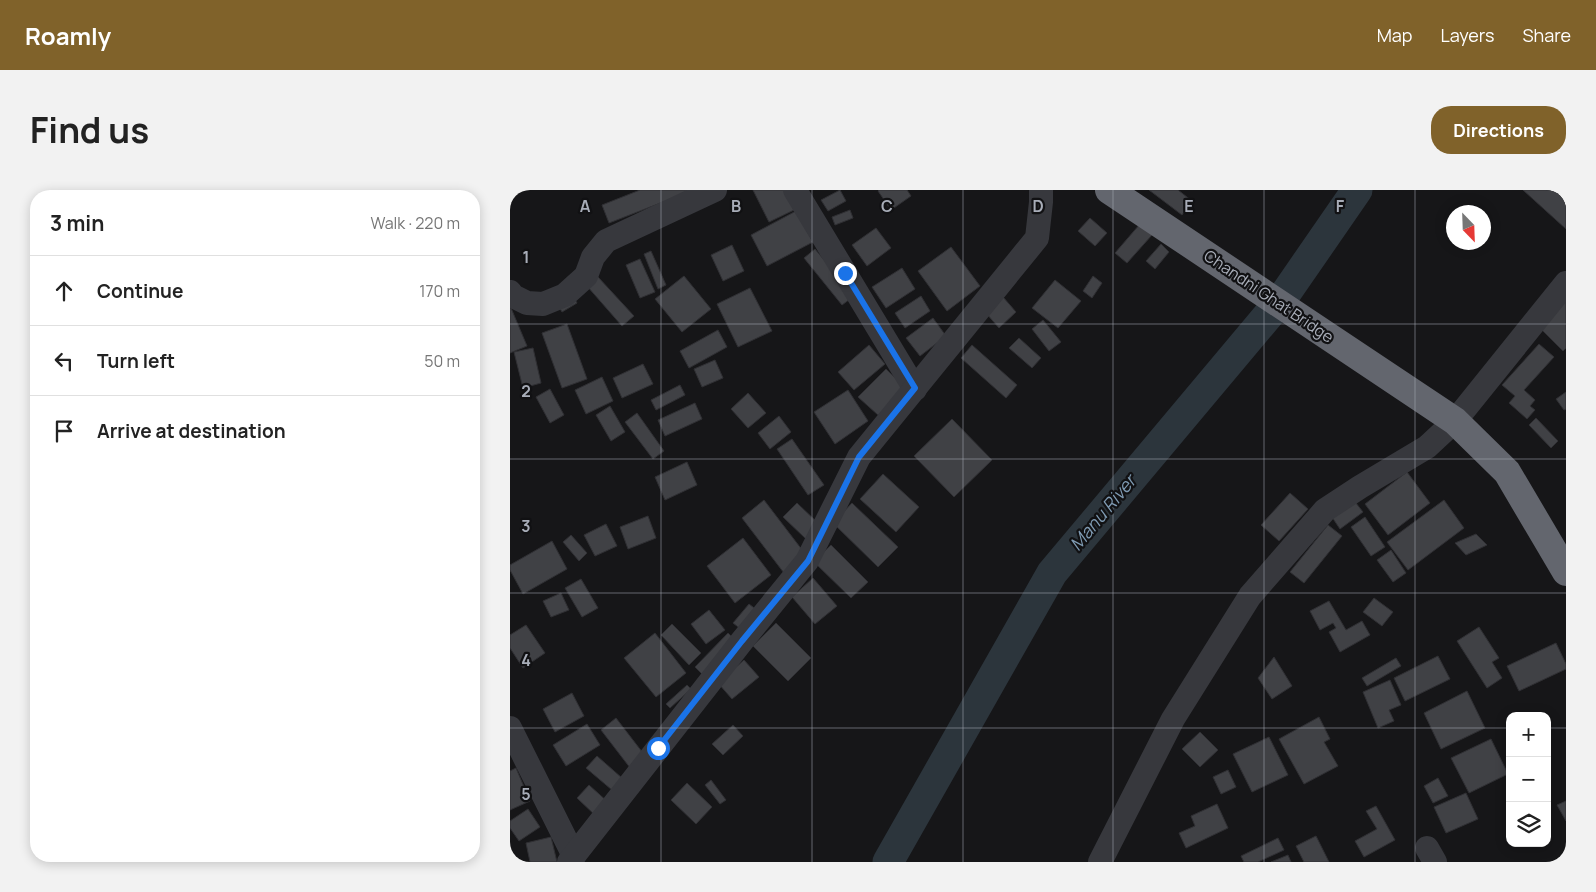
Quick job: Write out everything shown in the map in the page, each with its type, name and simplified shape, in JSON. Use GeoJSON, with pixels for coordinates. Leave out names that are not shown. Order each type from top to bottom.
{"type":"FeatureCollection","features":[{"type":"Feature","properties":{"kind":"highway","name":"Chandni Ghat Bridge"},"geometry":{"type":"LineString","coordinates":[[1109,190],[1430,402],[1455,421],[1507,472],[1566,572]]}},
{"type":"Feature","properties":{"kind":"street"},"geometry":{"type":"LineString","coordinates":[[510,292],[513,296],[527,303],[543,304],[565,295],[586,276],[593,257],[606,241],[714,190]]}},
{"type":"Feature","properties":{"kind":"street"},"geometry":{"type":"LineString","coordinates":[[795,190],[915,388]]}},
{"type":"Feature","properties":{"kind":"street"},"geometry":{"type":"LineString","coordinates":[[510,728],[571,859],[742,641],[808,561],[859,457],[1037,238],[1041,190]]}},
{"type":"Feature","properties":{"kind":"street"},"geometry":{"type":"LineString","coordinates":[[1100,862],[1173,719],[1250,596],[1326,510],[1360,487],[1427,447],[1455,421],[1566,283]]}},
{"type":"Feature","properties":{"kind":"building"},"geometry":{"type":"Polygon","coordinates":[[[640,190],[694,190],[609,223],[602,205],[640,190]]]}},
{"type":"Feature","properties":{"kind":"building"},"geometry":{"type":"Polygon","coordinates":[[[753,190],[784,190],[794,210],[769,222],[753,190]]]}},
{"type":"Feature","properties":{"kind":"building"},"geometry":{"type":"Polygon","coordinates":[[[840,190],[846,201],[828,211],[821,200],[840,190]]]}},
{"type":"Feature","properties":{"kind":"building"},"geometry":{"type":"Polygon","coordinates":[[[879,190],[907,190],[911,196],[891,210],[879,190]]]}},
{"type":"Feature","properties":{"kind":"building"},"geometry":{"type":"Polygon","coordinates":[[[1149,190],[1178,190],[1192,201],[1182,215],[1149,190]]]}},
{"type":"Feature","properties":{"kind":"building"},"geometry":{"type":"Polygon","coordinates":[[[1523,190],[1566,190],[1566,229],[1523,190]]]}},
{"type":"Feature","properties":{"kind":"building"},"geometry":{"type":"Polygon","coordinates":[[[850,210],[853,218],[835,225],[832,217],[850,210]]]}},
{"type":"Feature","properties":{"kind":"building"},"geometry":{"type":"Polygon","coordinates":[[[796,211],[813,242],[767,266],[751,235],[796,211]]]}},
{"type":"Feature","properties":{"kind":"building"},"geometry":{"type":"Polygon","coordinates":[[[1090,218],[1107,233],[1095,246],[1078,231],[1090,218]]]}},
{"type":"Feature","properties":{"kind":"building"},"geometry":{"type":"Polygon","coordinates":[[[1140,224],[1152,235],[1127,263],[1115,253],[1140,224]]]}},
{"type":"Feature","properties":{"kind":"building"},"geometry":{"type":"Polygon","coordinates":[[[876,228],[891,248],[867,266],[852,245],[876,228]]]}},
{"type":"Feature","properties":{"kind":"building"},"geometry":{"type":"Polygon","coordinates":[[[1161,244],[1169,252],[1155,269],[1146,261],[1161,244]]]}},
{"type":"Feature","properties":{"kind":"building"},"geometry":{"type":"Polygon","coordinates":[[[732,245],[744,271],[723,281],[711,255],[732,245]]]}},
{"type":"Feature","properties":{"kind":"building"},"geometry":{"type":"Polygon","coordinates":[[[951,247],[980,286],[947,311],[918,271],[951,247]]]}},
{"type":"Feature","properties":{"kind":"building"},"geometry":{"type":"Polygon","coordinates":[[[815,249],[854,296],[842,305],[804,258],[815,249]]]}},
{"type":"Feature","properties":{"kind":"building"},"geometry":{"type":"Polygon","coordinates":[[[651,251],[666,285],[658,289],[644,254],[651,251]]]}},
{"type":"Feature","properties":{"kind":"building"},"geometry":{"type":"Polygon","coordinates":[[[640,259],[655,292],[640,298],[626,265],[640,259]]]}},
{"type":"Feature","properties":{"kind":"building"},"geometry":{"type":"Polygon","coordinates":[[[902,268],[915,289],[886,308],[872,287],[902,268]]]}},
{"type":"Feature","properties":{"kind":"building"},"geometry":{"type":"Polygon","coordinates":[[[684,276],[711,309],[682,332],[655,299],[684,276]]]}},
{"type":"Feature","properties":{"kind":"building"},"geometry":{"type":"Polygon","coordinates":[[[1093,276],[1102,283],[1092,298],[1083,291],[1093,276]]]}},
{"type":"Feature","properties":{"kind":"building"},"geometry":{"type":"Polygon","coordinates":[[[598,277],[634,316],[622,326],[587,286],[598,277]]]}},
{"type":"Feature","properties":{"kind":"building"},"geometry":{"type":"Polygon","coordinates":[[[1055,280],[1081,301],[1058,328],[1032,308],[1055,280]]]}},
{"type":"Feature","properties":{"kind":"building"},"geometry":{"type":"Polygon","coordinates":[[[750,288],[772,331],[738,347],[717,304],[750,288]]]}},
{"type":"Feature","properties":{"kind":"building"},"geometry":{"type":"Polygon","coordinates":[[[573,296],[577,303],[562,312],[558,305],[573,296]]]}},
{"type":"Feature","properties":{"kind":"building"},"geometry":{"type":"Polygon","coordinates":[[[921,296],[930,311],[905,328],[895,313],[921,296]]]}},
{"type":"Feature","properties":{"kind":"building"},"geometry":{"type":"Polygon","coordinates":[[[1003,297],[1016,312],[999,328],[986,313],[1003,297]]]}},
{"type":"Feature","properties":{"kind":"building"},"geometry":{"type":"Polygon","coordinates":[[[1566,301],[1566,348],[1563,351],[1539,327],[1566,301]]]}},
{"type":"Feature","properties":{"kind":"building"},"geometry":{"type":"Polygon","coordinates":[[[510,309],[527,346],[510,353],[510,309]]]}},
{"type":"Feature","properties":{"kind":"building"},"geometry":{"type":"Polygon","coordinates":[[[933,318],[946,336],[920,356],[906,338],[933,318]]]}},
{"type":"Feature","properties":{"kind":"building"},"geometry":{"type":"Polygon","coordinates":[[[1043,320],[1061,342],[1049,351],[1032,329],[1043,320]]]}},
{"type":"Feature","properties":{"kind":"building"},"geometry":{"type":"Polygon","coordinates":[[[567,324],[587,379],[562,388],[542,333],[567,324]]]}},
{"type":"Feature","properties":{"kind":"building"},"geometry":{"type":"Polygon","coordinates":[[[718,330],[727,347],[689,368],[680,351],[718,330]]]}},
{"type":"Feature","properties":{"kind":"building"},"geometry":{"type":"Polygon","coordinates":[[[1019,338],[1041,358],[1032,368],[1009,348],[1019,338]]]}},
{"type":"Feature","properties":{"kind":"building"},"geometry":{"type":"Polygon","coordinates":[[[1539,344],[1554,357],[1524,390],[1535,400],[1530,406],[1535,410],[1527,419],[1509,403],[1515,396],[1502,385],[1539,344]]]}},
{"type":"Feature","properties":{"kind":"building"},"geometry":{"type":"Polygon","coordinates":[[[869,345],[885,364],[854,390],[838,372],[869,345]]]}},
{"type":"Feature","properties":{"kind":"building"},"geometry":{"type":"Polygon","coordinates":[[[972,345],[1017,385],[1006,398],[961,358],[972,345]]]}},
{"type":"Feature","properties":{"kind":"building"},"geometry":{"type":"Polygon","coordinates":[[[533,348],[541,383],[523,388],[514,352],[533,348]]]}},
{"type":"Feature","properties":{"kind":"building"},"geometry":{"type":"Polygon","coordinates":[[[715,360],[723,378],[702,387],[694,369],[715,360]]]}},
{"type":"Feature","properties":{"kind":"building"},"geometry":{"type":"Polygon","coordinates":[[[643,364],[653,384],[622,398],[613,378],[643,364]]]}},
{"type":"Feature","properties":{"kind":"building"},"geometry":{"type":"Polygon","coordinates":[[[886,369],[905,388],[878,415],[858,397],[886,369]]]}},
{"type":"Feature","properties":{"kind":"building"},"geometry":{"type":"Polygon","coordinates":[[[602,377],[613,401],[586,414],[575,390],[602,377]]]}},
{"type":"Feature","properties":{"kind":"building"},"geometry":{"type":"Polygon","coordinates":[[[680,385],[685,395],[656,410],[651,400],[680,385]]]}},
{"type":"Feature","properties":{"kind":"building"},"geometry":{"type":"Polygon","coordinates":[[[550,389],[564,415],[550,423],[536,397],[550,389]]]}},
{"type":"Feature","properties":{"kind":"building"},"geometry":{"type":"Polygon","coordinates":[[[848,390],[868,421],[835,444],[814,412],[848,390]]]}},
{"type":"Feature","properties":{"kind":"building"},"geometry":{"type":"Polygon","coordinates":[[[1566,392],[1566,409],[1564,410],[1556,399],[1566,392]]]}},
{"type":"Feature","properties":{"kind":"building"},"geometry":{"type":"Polygon","coordinates":[[[748,393],[766,413],[748,428],[731,409],[748,393]]]}},
{"type":"Feature","properties":{"kind":"building"},"geometry":{"type":"Polygon","coordinates":[[[695,403],[702,419],[665,436],[658,420],[695,403]]]}},
{"type":"Feature","properties":{"kind":"building"},"geometry":{"type":"Polygon","coordinates":[[[610,406],[625,432],[611,441],[596,415],[610,406]]]}},
{"type":"Feature","properties":{"kind":"building"},"geometry":{"type":"Polygon","coordinates":[[[637,413],[664,451],[653,459],[625,422],[637,413]]]}},
{"type":"Feature","properties":{"kind":"building"},"geometry":{"type":"Polygon","coordinates":[[[779,416],[791,432],[770,449],[758,433],[779,416]]]}},
{"type":"Feature","properties":{"kind":"building"},"geometry":{"type":"Polygon","coordinates":[[[1536,418],[1558,441],[1551,448],[1529,425],[1536,418]]]}},
{"type":"Feature","properties":{"kind":"building"},"geometry":{"type":"Polygon","coordinates":[[[952,419],[992,460],[954,497],[914,456],[952,419]]]}},
{"type":"Feature","properties":{"kind":"building"},"geometry":{"type":"Polygon","coordinates":[[[792,439],[824,485],[808,495],[777,449],[792,439]]]}},
{"type":"Feature","properties":{"kind":"building"},"geometry":{"type":"Polygon","coordinates":[[[687,462],[697,485],[665,500],[655,477],[687,462]]]}},
{"type":"Feature","properties":{"kind":"building"},"geometry":{"type":"Polygon","coordinates":[[[1407,472],[1430,503],[1388,535],[1365,504],[1407,472]]]}},
{"type":"Feature","properties":{"kind":"building"},"geometry":{"type":"Polygon","coordinates":[[[883,474],[919,507],[896,532],[860,499],[883,474]]]}},
{"type":"Feature","properties":{"kind":"building"},"geometry":{"type":"Polygon","coordinates":[[[1290,493],[1308,509],[1279,541],[1261,525],[1290,493]]]}},
{"type":"Feature","properties":{"kind":"building"},"geometry":{"type":"Polygon","coordinates":[[[1352,498],[1363,512],[1340,529],[1330,514],[1352,498]]]}},
{"type":"Feature","properties":{"kind":"building"},"geometry":{"type":"Polygon","coordinates":[[[764,500],[806,555],[784,573],[742,518],[764,500]]]}},
{"type":"Feature","properties":{"kind":"building"},"geometry":{"type":"Polygon","coordinates":[[[1444,500],[1464,528],[1408,570],[1387,542],[1444,500]]]}},
{"type":"Feature","properties":{"kind":"building"},"geometry":{"type":"Polygon","coordinates":[[[797,503],[819,524],[806,539],[783,517],[797,503]]]}},
{"type":"Feature","properties":{"kind":"building"},"geometry":{"type":"Polygon","coordinates":[[[852,503],[898,547],[878,567],[833,523],[852,503]]]}},
{"type":"Feature","properties":{"kind":"building"},"geometry":{"type":"Polygon","coordinates":[[[648,516],[656,538],[628,549],[620,527],[648,516]]]}},
{"type":"Feature","properties":{"kind":"building"},"geometry":{"type":"Polygon","coordinates":[[[1365,517],[1385,547],[1371,556],[1351,527],[1365,517]]]}},
{"type":"Feature","properties":{"kind":"building"},"geometry":{"type":"Polygon","coordinates":[[[606,524],[617,546],[595,556],[584,535],[606,524]]]}},
{"type":"Feature","properties":{"kind":"building"},"geometry":{"type":"Polygon","coordinates":[[[1328,525],[1342,536],[1304,583],[1290,572],[1328,525]]]}},
{"type":"Feature","properties":{"kind":"building"},"geometry":{"type":"Polygon","coordinates":[[[1476,534],[1487,545],[1466,555],[1455,543],[1476,534]]]}},
{"type":"Feature","properties":{"kind":"building"},"geometry":{"type":"Polygon","coordinates":[[[571,535],[587,553],[579,561],[563,542],[571,535]]]}},
{"type":"Feature","properties":{"kind":"building"},"geometry":{"type":"Polygon","coordinates":[[[743,538],[771,575],[735,603],[707,566],[743,538]]]}},
{"type":"Feature","properties":{"kind":"building"},"geometry":{"type":"Polygon","coordinates":[[[552,541],[567,569],[523,594],[510,570],[510,565],[552,541]]]}},
{"type":"Feature","properties":{"kind":"building"},"geometry":{"type":"Polygon","coordinates":[[[831,545],[868,582],[851,598],[814,562],[831,545]]]}},
{"type":"Feature","properties":{"kind":"building"},"geometry":{"type":"Polygon","coordinates":[[[1391,550],[1406,573],[1393,582],[1377,560],[1391,550]]]}},
{"type":"Feature","properties":{"kind":"building"},"geometry":{"type":"Polygon","coordinates":[[[813,578],[837,606],[815,624],[792,597],[813,578]]]}},
{"type":"Feature","properties":{"kind":"building"},"geometry":{"type":"Polygon","coordinates":[[[581,579],[598,608],[582,617],[565,588],[581,579]]]}},
{"type":"Feature","properties":{"kind":"building"},"geometry":{"type":"Polygon","coordinates":[[[561,593],[569,610],[551,617],[543,601],[561,593]]]}},
{"type":"Feature","properties":{"kind":"building"},"geometry":{"type":"Polygon","coordinates":[[[1374,598],[1393,612],[1382,626],[1363,612],[1374,598]]]}},
{"type":"Feature","properties":{"kind":"building"},"geometry":{"type":"Polygon","coordinates":[[[1329,601],[1346,630],[1362,621],[1370,635],[1340,652],[1329,632],[1336,628],[1333,623],[1320,630],[1310,611],[1329,601]]]}},
{"type":"Feature","properties":{"kind":"building"},"geometry":{"type":"Polygon","coordinates":[[[749,604],[758,611],[742,630],[733,623],[749,604]]]}},
{"type":"Feature","properties":{"kind":"building"},"geometry":{"type":"Polygon","coordinates":[[[709,610],[725,630],[706,644],[691,624],[709,610]]]}},
{"type":"Feature","properties":{"kind":"building"},"geometry":{"type":"Polygon","coordinates":[[[776,623],[811,658],[788,681],[753,646],[776,623]]]}},
{"type":"Feature","properties":{"kind":"building"},"geometry":{"type":"Polygon","coordinates":[[[672,624],[701,653],[689,665],[661,635],[672,624]]]}},
{"type":"Feature","properties":{"kind":"building"},"geometry":{"type":"Polygon","coordinates":[[[526,625],[545,653],[523,668],[510,648],[510,635],[526,625]]]}},
{"type":"Feature","properties":{"kind":"building"},"geometry":{"type":"Polygon","coordinates":[[[1479,627],[1499,658],[1492,662],[1502,678],[1487,688],[1457,641],[1479,627]]]}},
{"type":"Feature","properties":{"kind":"building"},"geometry":{"type":"Polygon","coordinates":[[[655,633],[686,673],[656,697],[624,658],[655,633]]]}},
{"type":"Feature","properties":{"kind":"building"},"geometry":{"type":"Polygon","coordinates":[[[728,633],[735,640],[702,674],[695,667],[728,633]]]}},
{"type":"Feature","properties":{"kind":"building"},"geometry":{"type":"Polygon","coordinates":[[[1556,643],[1566,664],[1566,669],[1519,691],[1507,666],[1556,643]]]}},
{"type":"Feature","properties":{"kind":"building"},"geometry":{"type":"Polygon","coordinates":[[[1438,656],[1450,679],[1405,701],[1394,678],[1438,656]]]}},
{"type":"Feature","properties":{"kind":"building"},"geometry":{"type":"Polygon","coordinates":[[[1274,657],[1292,686],[1272,699],[1258,678],[1274,657]]]}},
{"type":"Feature","properties":{"kind":"building"},"geometry":{"type":"Polygon","coordinates":[[[1396,658],[1401,666],[1367,686],[1362,678],[1396,658]]]}},
{"type":"Feature","properties":{"kind":"building"},"geometry":{"type":"Polygon","coordinates":[[[744,660],[759,677],[732,699],[718,683],[744,660]]]}},
{"type":"Feature","properties":{"kind":"building"},"geometry":{"type":"Polygon","coordinates":[[[1390,680],[1401,705],[1389,710],[1394,721],[1378,728],[1363,692],[1390,680]]]}},
{"type":"Feature","properties":{"kind":"building"},"geometry":{"type":"Polygon","coordinates":[[[687,685],[691,689],[670,708],[666,704],[687,685]]]}},
{"type":"Feature","properties":{"kind":"building"},"geometry":{"type":"Polygon","coordinates":[[[1467,691],[1485,728],[1441,749],[1424,713],[1467,691]]]}},
{"type":"Feature","properties":{"kind":"building"},"geometry":{"type":"Polygon","coordinates":[[[572,693],[584,716],[555,732],[543,709],[572,693]]]}},
{"type":"Feature","properties":{"kind":"building"},"geometry":{"type":"Polygon","coordinates":[[[1319,717],[1330,739],[1324,742],[1338,766],[1304,784],[1279,739],[1319,717]]]}},
{"type":"Feature","properties":{"kind":"building"},"geometry":{"type":"Polygon","coordinates":[[[616,718],[646,757],[631,769],[601,730],[616,718]]]}},
{"type":"Feature","properties":{"kind":"building"},"geometry":{"type":"Polygon","coordinates":[[[587,724],[600,745],[566,766],[553,745],[587,724]]]}},
{"type":"Feature","properties":{"kind":"building"},"geometry":{"type":"Polygon","coordinates":[[[733,725],[743,736],[723,755],[712,744],[733,725]]]}},
{"type":"Feature","properties":{"kind":"building"},"geometry":{"type":"Polygon","coordinates":[[[1200,732],[1218,750],[1200,767],[1182,749],[1200,732]]]}},
{"type":"Feature","properties":{"kind":"building"},"geometry":{"type":"Polygon","coordinates":[[[1269,737],[1288,775],[1252,792],[1233,754],[1269,737]]]}},
{"type":"Feature","properties":{"kind":"building"},"geometry":{"type":"Polygon","coordinates":[[[1491,739],[1506,770],[1506,775],[1469,793],[1451,758],[1491,739]]]}},
{"type":"Feature","properties":{"kind":"building"},"geometry":{"type":"Polygon","coordinates":[[[597,756],[622,778],[612,790],[586,768],[597,756]]]}},
{"type":"Feature","properties":{"kind":"building"},"geometry":{"type":"Polygon","coordinates":[[[516,768],[530,801],[510,810],[510,771],[516,768]]]}},
{"type":"Feature","properties":{"kind":"building"},"geometry":{"type":"Polygon","coordinates":[[[1228,770],[1236,787],[1221,794],[1213,777],[1228,770]]]}},
{"type":"Feature","properties":{"kind":"building"},"geometry":{"type":"Polygon","coordinates":[[[1438,778],[1448,796],[1433,803],[1424,786],[1438,778]]]}},
{"type":"Feature","properties":{"kind":"building"},"geometry":{"type":"Polygon","coordinates":[[[711,780],[726,800],[720,804],[705,785],[711,780]]]}},
{"type":"Feature","properties":{"kind":"building"},"geometry":{"type":"Polygon","coordinates":[[[687,783],[712,807],[696,824],[671,800],[687,783]]]}},
{"type":"Feature","properties":{"kind":"building"},"geometry":{"type":"Polygon","coordinates":[[[589,785],[610,804],[597,817],[577,798],[589,785]]]}},
{"type":"Feature","properties":{"kind":"building"},"geometry":{"type":"Polygon","coordinates":[[[1466,793],[1478,819],[1446,833],[1434,807],[1466,793]]]}},
{"type":"Feature","properties":{"kind":"building"},"geometry":{"type":"Polygon","coordinates":[[[1566,801],[1566,821],[1557,805],[1566,801]]]}},
{"type":"Feature","properties":{"kind":"building"},"geometry":{"type":"Polygon","coordinates":[[[1217,804],[1228,828],[1186,848],[1179,833],[1195,826],[1191,816],[1217,804]]]}},
{"type":"Feature","properties":{"kind":"building"},"geometry":{"type":"Polygon","coordinates":[[[1376,806],[1395,840],[1364,857],[1355,841],[1377,829],[1366,811],[1376,806]]]}},
{"type":"Feature","properties":{"kind":"building"},"geometry":{"type":"Polygon","coordinates":[[[528,809],[540,827],[519,841],[510,828],[510,821],[528,809]]]}},
{"type":"Feature","properties":{"kind":"building"},"geometry":{"type":"Polygon","coordinates":[[[1316,836],[1329,862],[1304,862],[1296,846],[1316,836]]]}},
{"type":"Feature","properties":{"kind":"building"},"geometry":{"type":"Polygon","coordinates":[[[551,837],[557,862],[530,862],[526,843],[551,837]]]}},
{"type":"Feature","properties":{"kind":"building"},"geometry":{"type":"Polygon","coordinates":[[[1278,838],[1284,850],[1258,862],[1244,862],[1241,856],[1278,838]]]}},
{"type":"Feature","properties":{"kind":"building"},"geometry":{"type":"Polygon","coordinates":[[[1288,855],[1291,862],[1271,862],[1288,855]]]}},
{"type":"Feature","properties":{"kind":"waterway","name":"Manu River"},"geometry":{"type":"LineString","coordinates":[[888,862],[1052,573],[1281,300],[1357,190]]}},
{"type":"Feature","properties":{"kind":"route"},"geometry":{"type":"LineString","coordinates":[[658,748],[808,561],[859,457],[915,388],[845,273]]}}]}
